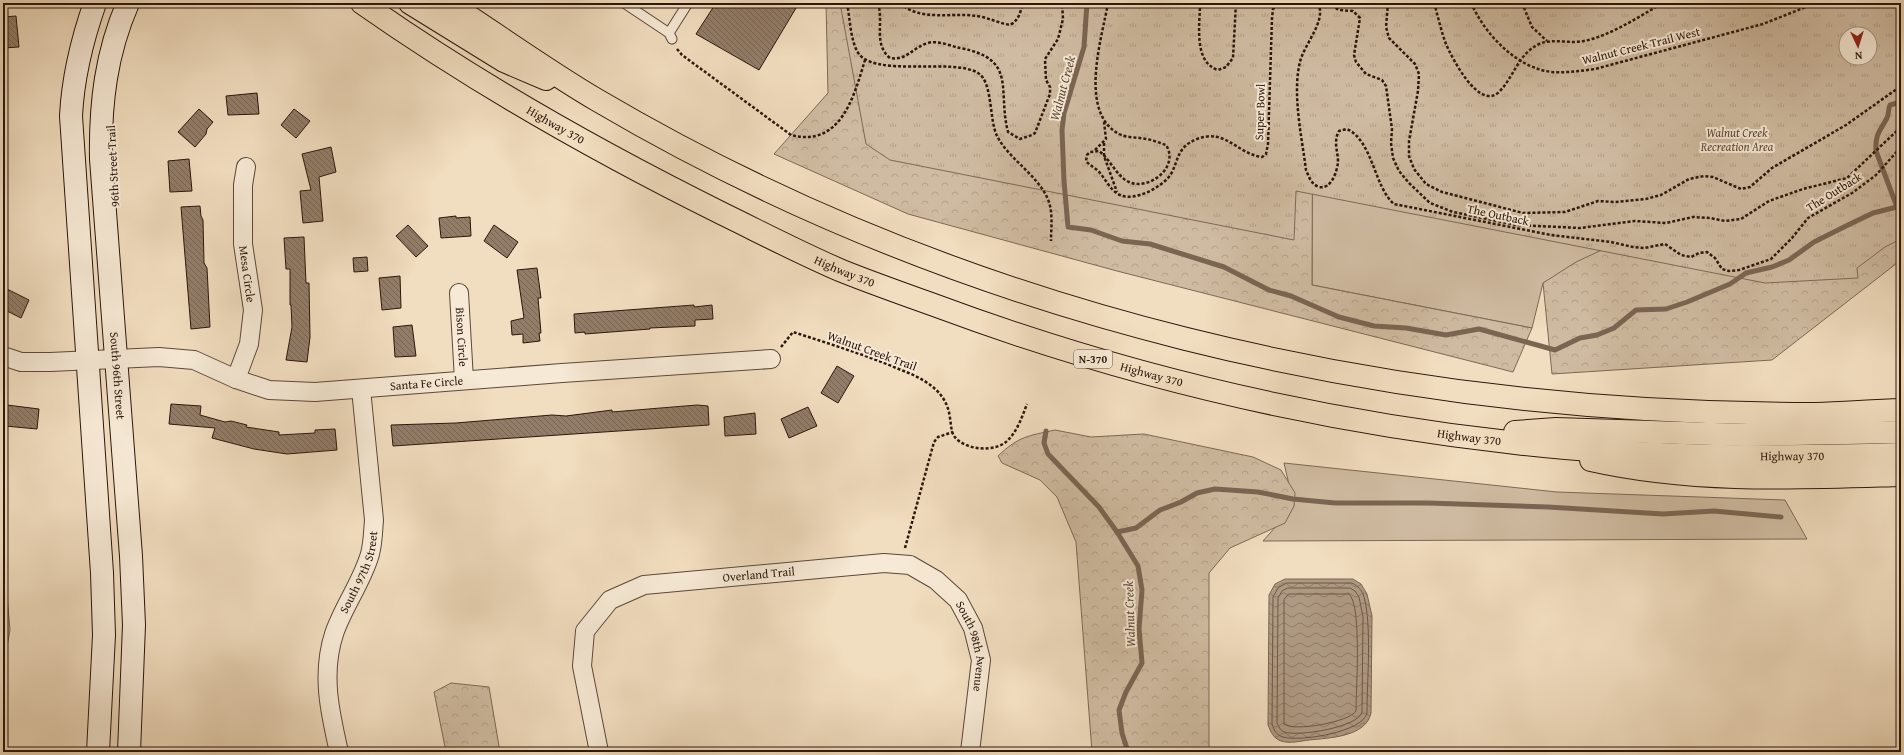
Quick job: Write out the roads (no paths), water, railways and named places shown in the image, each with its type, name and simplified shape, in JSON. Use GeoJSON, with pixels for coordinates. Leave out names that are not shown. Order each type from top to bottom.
{"type":"FeatureCollection","features":[{"type":"Feature","properties":{"kind":"highway","name":"Highway 370"},"geometry":{"type":"LineString","coordinates":[[362,3],[514,101],[594,147],[685,195],[842,271],[988,325],[1083,356],[1161,378],[1322,414],[1518,444],[1609,451],[1764,458],[1901,454]]}},
{"type":"Feature","properties":{"kind":"highway"},"geometry":{"type":"LineString","coordinates":[[410,3],[504,61],[595,99]]}},
{"type":"Feature","properties":{"kind":"highway"},"geometry":{"type":"LineString","coordinates":[[448,3],[595,99],[730,171],[870,236],[1007,288],[1126,324],[1292,364],[1395,382],[1564,403],[1651,410],[1741,413],[1820,414],[1901,410]]}},
{"type":"Feature","properties":{"kind":"highway"},"geometry":{"type":"LineString","coordinates":[[1462,436],[1556,429],[1745,435],[1901,432]]}},
{"type":"Feature","properties":{"kind":"highway"},"geometry":{"type":"LineString","coordinates":[[1518,444],[1622,467],[1717,476],[1781,478],[1901,475]]}},
{"type":"Feature","properties":{"kind":"main road"},"geometry":{"type":"LineString","coordinates":[[95,3],[72,86],[71,116],[102,573],[104,635],[98,752]]}},
{"type":"Feature","properties":{"kind":"main road","name":"South 96th Street"},"geometry":{"type":"LineString","coordinates":[[128,3],[107,64],[101,122],[101,159],[131,548],[134,625],[129,752]]}},
{"type":"Feature","properties":{"kind":"street","name":"Mesa Circle"},"geometry":{"type":"LineString","coordinates":[[236,379],[249,344],[252,310],[243,244],[243,185],[246,167]]}},
{"type":"Feature","properties":{"kind":"street","name":"Bison Circle"},"geometry":{"type":"LineString","coordinates":[[459,293],[464,380]]}},
{"type":"Feature","properties":{"kind":"street","name":"Santa Fe Circle"},"geometry":{"type":"LineString","coordinates":[[3,356],[21,362],[70,362],[159,357],[194,360],[236,379],[269,390],[315,392],[464,380],[771,360]]}},
{"type":"Feature","properties":{"kind":"street","name":"South 97th Street"},"geometry":{"type":"LineString","coordinates":[[339,752],[328,703],[327,677],[330,649],[334,634],[370,554],[373,538],[374,520],[361,389]]}},
{"type":"Feature","properties":{"kind":"street","name":"Overland Trail"},"geometry":{"type":"LineString","coordinates":[[599,752],[582,666],[585,631],[610,600],[644,585],[884,563],[905,564]]}},
{"type":"Feature","properties":{"kind":"street","name":"South 98th Avenue"},"geometry":{"type":"LineString","coordinates":[[905,564],[936,580],[958,600],[973,628],[981,660],[970,752]]}},
{"type":"Feature","properties":{"kind":"lane"},"geometry":{"type":"LineString","coordinates":[[624,3],[670,36],[688,3]]}},
{"type":"Feature","properties":{"kind":"water"},"geometry":{"type":"Polygon","coordinates":[[[1285,579],[1353,579],[1361,584],[1367,594],[1372,616],[1371,713],[1368,721],[1354,732],[1336,737],[1288,742],[1281,741],[1276,738],[1270,730],[1268,725],[1269,595],[1275,584],[1285,579]]]}},
{"type":"Feature","properties":{"kind":"waterway"},"geometry":{"type":"LineString","coordinates":[[1087,3],[1084,47],[1064,113],[1062,130],[1068,227],[1091,230],[1122,241],[1150,244],[1224,267],[1269,290],[1291,296],[1339,317],[1374,326],[1406,328],[1446,335],[1479,329],[1555,350],[1580,338],[1597,335],[1614,328],[1636,310],[1666,309],[1730,284],[1746,273],[1772,267],[1789,260],[1814,242],[1846,226],[1873,213],[1901,206]]}},
{"type":"Feature","properties":{"kind":"waterway"},"geometry":{"type":"LineString","coordinates":[[1897,207],[1876,151],[1876,145],[1877,137],[1887,118],[1890,105],[1901,102]]}},
{"type":"Feature","properties":{"kind":"waterway","name":"Walnut Creek"},"geometry":{"type":"LineString","coordinates":[[1046,431],[1044,443],[1048,454],[1099,507],[1117,532],[1138,566],[1142,590],[1139,629],[1142,663],[1126,692],[1119,710],[1122,733],[1128,752]]}},
{"type":"Feature","properties":{"kind":"waterway"},"geometry":{"type":"LineString","coordinates":[[1117,532],[1136,528],[1160,510],[1181,502],[1197,493],[1215,489],[1258,492],[1293,499],[1335,503],[1428,503],[1548,507],[1663,514],[1714,511],[1781,517]]}},
{"type":"Feature","properties":{"kind":"park label","name":"Walnut Creek Recreation Area"},"geometry":{"type":"Point","coordinates":[1737,140]}}]}
